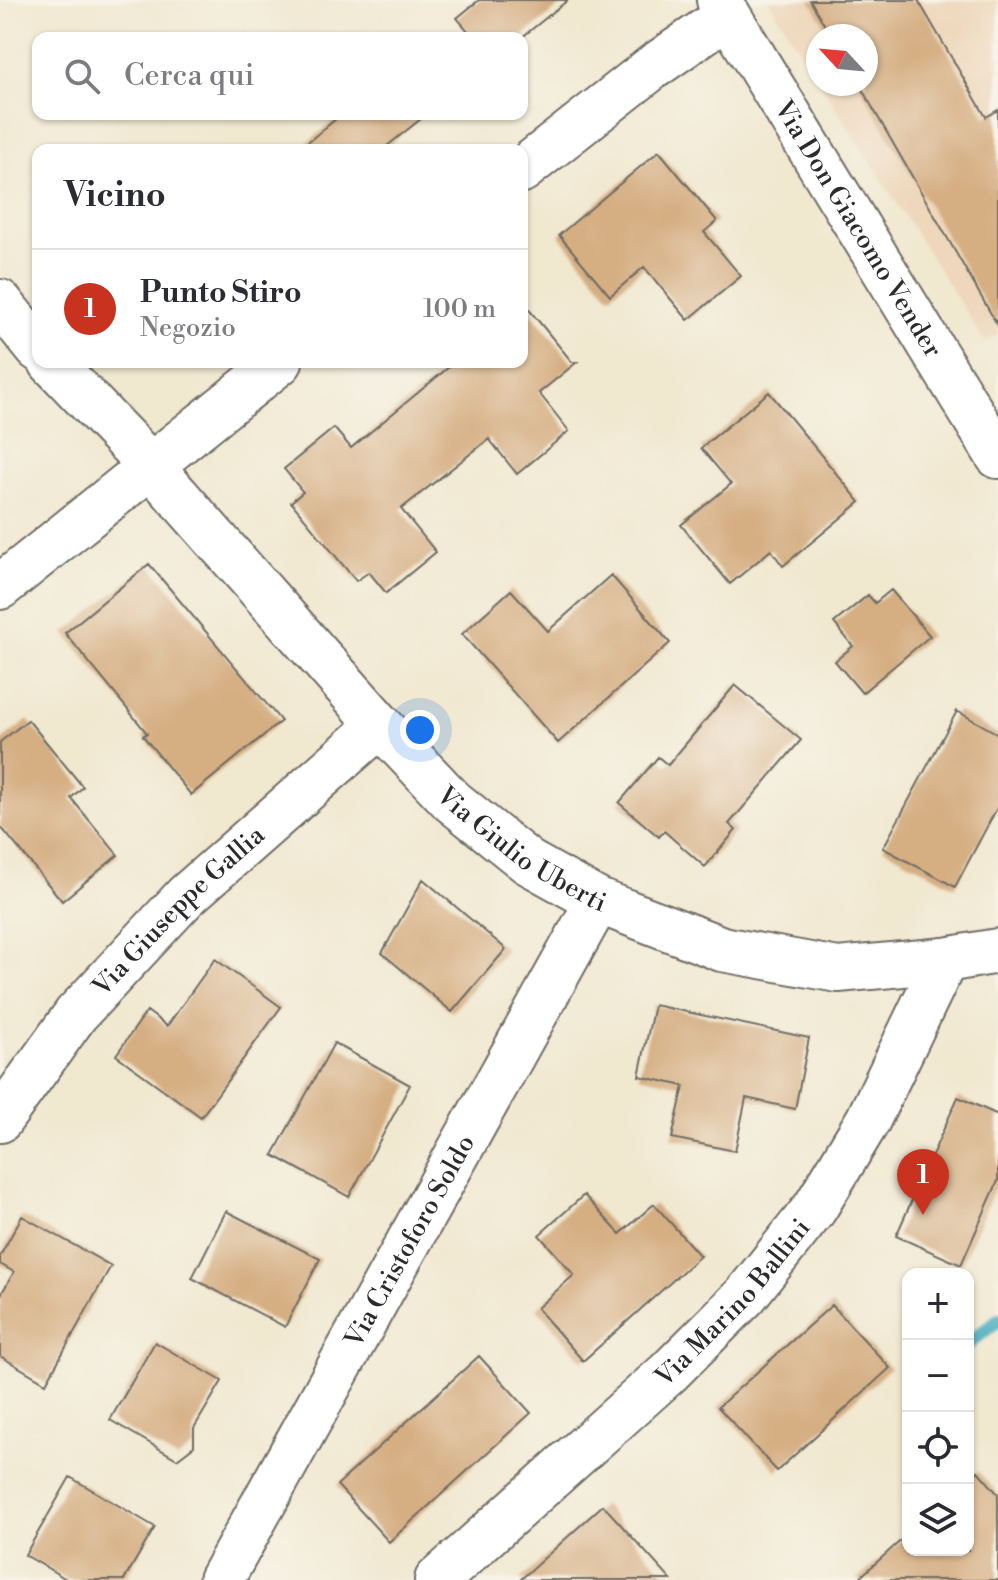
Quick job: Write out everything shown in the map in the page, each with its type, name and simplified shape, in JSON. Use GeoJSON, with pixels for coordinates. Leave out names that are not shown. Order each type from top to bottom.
{"type":"FeatureCollection","features":[{"type":"Feature","properties":{"kind":"street"},"geometry":{"type":"LineString","coordinates":[[528,165],[723,8]]}},
{"type":"Feature","properties":{"kind":"street","name":"Via Don Giacomo Vender"},"geometry":{"type":"LineString","coordinates":[[723,8],[998,456]]}},
{"type":"Feature","properties":{"kind":"street"},"geometry":{"type":"LineString","coordinates":[[0,302],[32,342]]}},
{"type":"Feature","properties":{"kind":"street","name":"Via Giulio Uberti"},"geometry":{"type":"LineString","coordinates":[[57,368],[150,465],[380,725],[452,801],[517,854],[598,901],[722,949],[838,970],[980,951]]}},
{"type":"Feature","properties":{"kind":"street"},"geometry":{"type":"LineString","coordinates":[[0,587],[272,368]]}},
{"type":"Feature","properties":{"kind":"street","name":"Via Giuseppe Gallia"},"geometry":{"type":"LineString","coordinates":[[0,1120],[76,1014],[186,896],[380,725]]}},
{"type":"Feature","properties":{"kind":"street","name":"Via Cristoforo Soldo"},"geometry":{"type":"LineString","coordinates":[[221,1580],[598,901]]}},
{"type":"Feature","properties":{"kind":"street","name":"Via Marino Ballini"},"geometry":{"type":"LineString","coordinates":[[437,1580],[668,1373],[745,1296],[815,1208],[868,1120],[980,951]]}},
{"type":"Feature","properties":{"kind":"shaded area"},"geometry":{"type":"Polygon","coordinates":[[[768,0],[998,0],[998,334],[985,342],[829,96],[878,96],[878,24],[806,24],[806,60],[768,0]]]}},
{"type":"Feature","properties":{"kind":"building"},"geometry":{"type":"Polygon","coordinates":[[[479,0],[568,0],[528,32],[469,32],[457,18],[479,0]]]}},
{"type":"Feature","properties":{"kind":"building"},"geometry":{"type":"Polygon","coordinates":[[[810,0],[918,0],[986,117],[998,110],[998,326],[866,96],[878,96],[878,24],[824,24],[810,0]]]}},
{"type":"Feature","properties":{"kind":"building"},"geometry":{"type":"Polygon","coordinates":[[[335,120],[420,120],[390,144],[305,144],[335,120]]]}},
{"type":"Feature","properties":{"kind":"building"},"geometry":{"type":"Polygon","coordinates":[[[659,151],[717,221],[704,232],[741,276],[688,320],[644,267],[610,296],[559,235],[659,151]]]}},
{"type":"Feature","properties":{"kind":"building"},"geometry":{"type":"Polygon","coordinates":[[[528,308],[572,362],[577,362],[539,393],[569,431],[517,474],[489,439],[401,509],[436,552],[386,593],[369,572],[356,581],[291,502],[303,492],[284,469],[334,428],[351,448],[448,368],[528,368],[528,308]]]}},
{"type":"Feature","properties":{"kind":"building"},"geometry":{"type":"Polygon","coordinates":[[[769,392],[860,502],[783,566],[771,550],[730,584],[681,525],[731,484],[701,448],[769,392]]]}},
{"type":"Feature","properties":{"kind":"building"},"geometry":{"type":"Polygon","coordinates":[[[149,564],[281,721],[191,795],[143,736],[147,733],[65,633],[149,564]]]}},
{"type":"Feature","properties":{"kind":"building"},"geometry":{"type":"Polygon","coordinates":[[[611,575],[670,643],[558,743],[462,634],[511,590],[548,631],[611,575]]]}},
{"type":"Feature","properties":{"kind":"building"},"geometry":{"type":"Polygon","coordinates":[[[891,590],[930,636],[862,693],[835,661],[853,646],[834,623],[868,595],[875,603],[891,590]]]}},
{"type":"Feature","properties":{"kind":"building"},"geometry":{"type":"Polygon","coordinates":[[[735,685],[801,740],[729,824],[736,830],[705,867],[664,831],[659,837],[619,803],[658,757],[668,765],[735,685]]]}},
{"type":"Feature","properties":{"kind":"building"},"geometry":{"type":"Polygon","coordinates":[[[957,711],[998,734],[998,806],[955,887],[883,848],[957,711]]]}},
{"type":"Feature","properties":{"kind":"building"},"geometry":{"type":"Polygon","coordinates":[[[28,720],[83,787],[71,798],[118,855],[62,901],[0,826],[0,742],[28,720]]]}},
{"type":"Feature","properties":{"kind":"building"},"geometry":{"type":"Polygon","coordinates":[[[423,879],[506,949],[452,1012],[382,953],[423,879]]]}},
{"type":"Feature","properties":{"kind":"building"},"geometry":{"type":"Polygon","coordinates":[[[215,959],[281,1007],[201,1117],[116,1055],[147,1011],[167,1026],[215,959]]]}},
{"type":"Feature","properties":{"kind":"building"},"geometry":{"type":"Polygon","coordinates":[[[654,1005],[809,1038],[795,1109],[746,1098],[735,1151],[672,1138],[684,1086],[639,1076],[654,1005]]]}},
{"type":"Feature","properties":{"kind":"building"},"geometry":{"type":"Polygon","coordinates":[[[334,1043],[410,1085],[349,1197],[273,1155],[334,1043]]]}},
{"type":"Feature","properties":{"kind":"building"},"geometry":{"type":"Polygon","coordinates":[[[958,1097],[998,1115],[998,1181],[961,1265],[896,1236],[958,1097]]]}},
{"type":"Feature","properties":{"kind":"building"},"geometry":{"type":"Polygon","coordinates":[[[584,1195],[620,1234],[654,1204],[700,1256],[583,1361],[537,1308],[574,1275],[539,1235],[584,1195]]]}},
{"type":"Feature","properties":{"kind":"building"},"geometry":{"type":"Polygon","coordinates":[[[226,1211],[320,1259],[285,1327],[192,1278],[226,1211]]]}},
{"type":"Feature","properties":{"kind":"building"},"geometry":{"type":"Polygon","coordinates":[[[22,1216],[111,1266],[46,1383],[0,1356],[0,1296],[14,1272],[0,1264],[0,1256],[22,1216]]]}},
{"type":"Feature","properties":{"kind":"building"},"geometry":{"type":"Polygon","coordinates":[[[832,1305],[890,1368],[777,1471],[718,1407],[832,1305]]]}},
{"type":"Feature","properties":{"kind":"building"},"geometry":{"type":"Polygon","coordinates":[[[155,1342],[222,1381],[194,1428],[194,1446],[177,1459],[110,1420],[155,1342]]]}},
{"type":"Feature","properties":{"kind":"building"},"geometry":{"type":"Polygon","coordinates":[[[479,1356],[531,1413],[389,1542],[337,1485],[479,1356]]]}},
{"type":"Feature","properties":{"kind":"building"},"geometry":{"type":"Polygon","coordinates":[[[978,1471],[998,1494],[998,1580],[857,1580],[902,1539],[902,1556],[974,1556],[974,1475],[978,1471]]]}},
{"type":"Feature","properties":{"kind":"building"},"geometry":{"type":"Polygon","coordinates":[[[70,1477],[155,1527],[124,1580],[68,1580],[25,1555],[70,1477]]]}},
{"type":"Feature","properties":{"kind":"building"},"geometry":{"type":"Polygon","coordinates":[[[603,1505],[671,1580],[520,1580],[603,1505]]]}},
{"type":"Feature","properties":{"kind":"waterway"},"geometry":{"type":"LineString","coordinates":[[973,1340],[998,1320]]}},
{"type":"Feature","properties":{"kind":"place","name":"Punto Stiro"},"geometry":{"type":"Point","coordinates":[923,1215]}}]}
